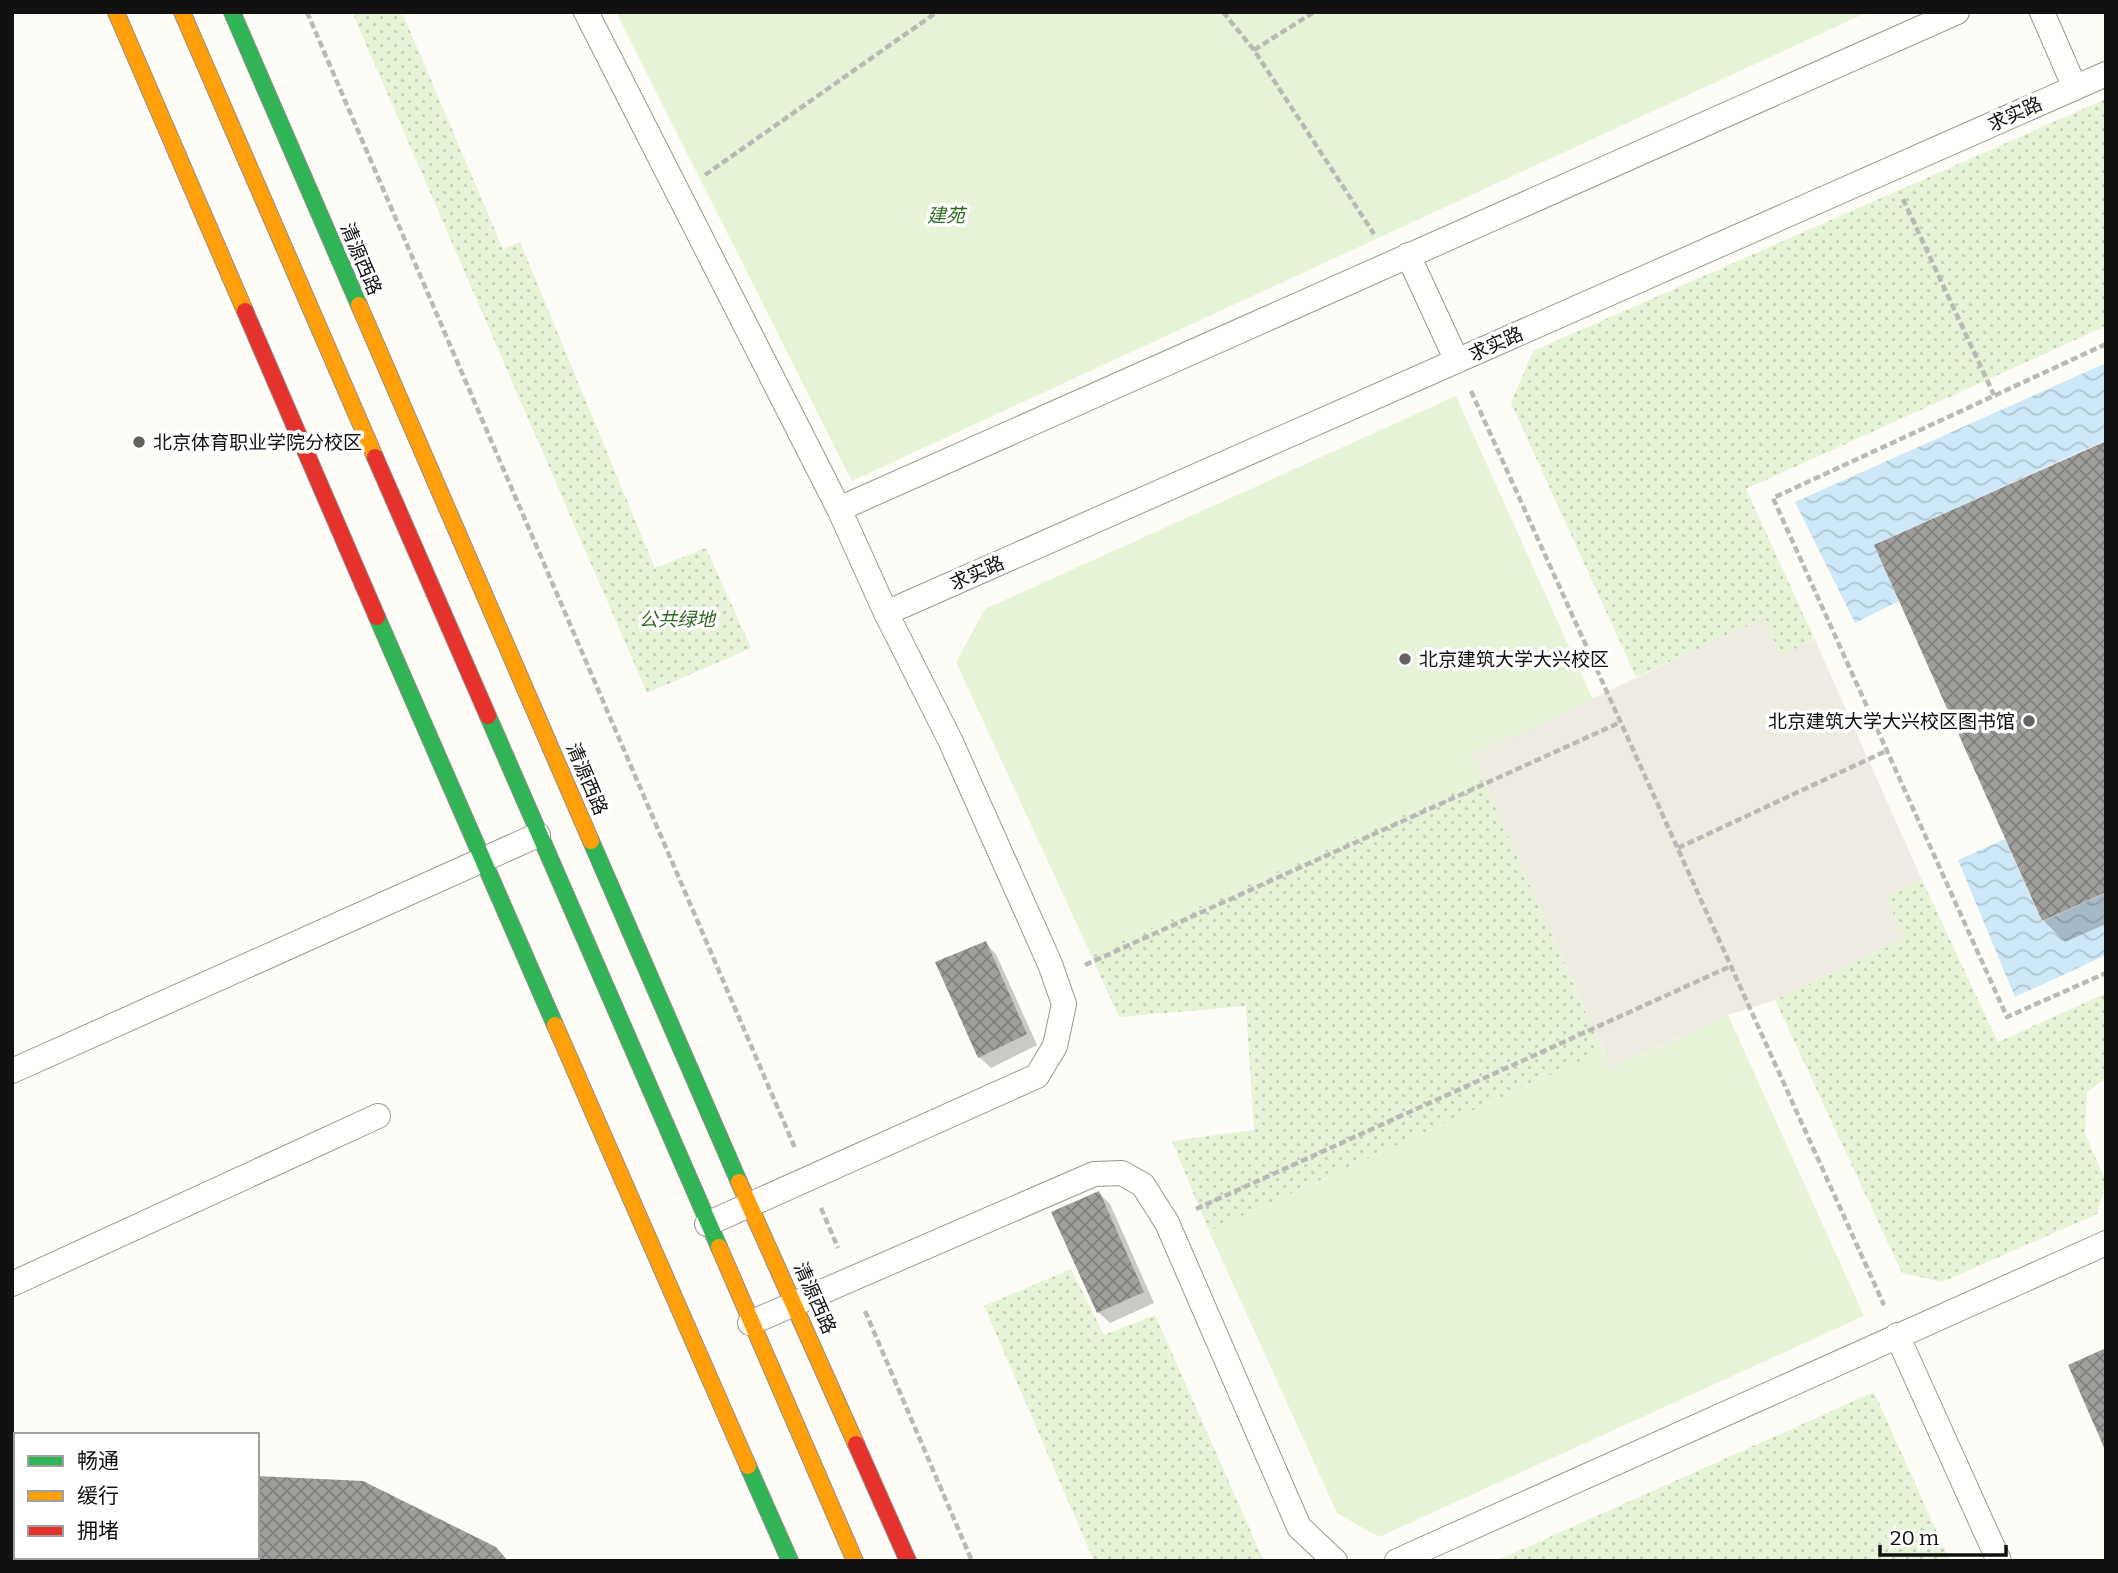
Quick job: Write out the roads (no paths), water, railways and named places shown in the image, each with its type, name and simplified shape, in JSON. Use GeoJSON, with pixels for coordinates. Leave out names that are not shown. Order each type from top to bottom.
{"type":"FeatureCollection","features":[{"type":"Feature","properties":{"kind":"main road"},"geometry":{"type":"LineString","coordinates":[[116,12],[482,860],[790,1561]]}},
{"type":"Feature","properties":{"kind":"main road"},"geometry":{"type":"LineString","coordinates":[[182,12],[855,1561]]}},
{"type":"Feature","properties":{"kind":"main road","name":"清源西路"},"geometry":{"type":"LineString","coordinates":[[232,12],[749,1205],[908,1561]]}},
{"type":"Feature","properties":{"kind":"lane"},"geometry":{"type":"LineString","coordinates":[[586,12],[839,509],[886,613],[950,740],[1064,1004],[1055,1046],[1037,1076],[707,1224]]}},
{"type":"Feature","properties":{"kind":"lane"},"geometry":{"type":"LineString","coordinates":[[839,509],[1957,12]]}},
{"type":"Feature","properties":{"kind":"lane"},"geometry":{"type":"LineString","coordinates":[[2042,12],[2074,88]]}},
{"type":"Feature","properties":{"kind":"lane","name":"求实路"},"geometry":{"type":"LineString","coordinates":[[886,613],[2106,74]]}},
{"type":"Feature","properties":{"kind":"lane"},"geometry":{"type":"LineString","coordinates":[[1400,259],[1457,361]]}},
{"type":"Feature","properties":{"kind":"lane"},"geometry":{"type":"LineString","coordinates":[[12,1071],[538,835]]}},
{"type":"Feature","properties":{"kind":"lane"},"geometry":{"type":"LineString","coordinates":[[12,1284],[378,1116]]}},
{"type":"Feature","properties":{"kind":"lane"},"geometry":{"type":"LineString","coordinates":[[750,1323],[1094,1174],[1122,1173],[1143,1185],[1167,1223],[1299,1527],[1335,1561]]}},
{"type":"Feature","properties":{"kind":"lane"},"geometry":{"type":"LineString","coordinates":[[1397,1561],[2106,1243]]}},
{"type":"Feature","properties":{"kind":"lane"},"geometry":{"type":"LineString","coordinates":[[1897,1335],[1999,1561]]}},
{"type":"Feature","properties":{"kind":"water"},"geometry":{"type":"Polygon","coordinates":[[[2106,363],[2106,440],[1874,545],[1899,601],[1855,623],[1795,502],[2106,363]]]}},
{"type":"Feature","properties":{"kind":"water"},"geometry":{"type":"Polygon","coordinates":[[[2005,839],[2042,922],[2106,893],[2106,955],[2015,997],[1958,860],[2005,839]]]}},
{"type":"Feature","properties":{"kind":"place","name":"北京体育职业学院分校区"},"geometry":{"type":"Point","coordinates":[139,442]}},
{"type":"Feature","properties":{"kind":"place","name":"北京建筑大学大兴校区"},"geometry":{"type":"Point","coordinates":[1405,659]}},
{"type":"Feature","properties":{"kind":"place","name":"北京建筑大学大兴校区图书馆"},"geometry":{"type":"Point","coordinates":[2029,721]}},
{"type":"Feature","properties":{"kind":"park label","name":"建苑"},"geometry":{"type":"Point","coordinates":[946,215]}},
{"type":"Feature","properties":{"kind":"park label","name":"公共绿地"},"geometry":{"type":"Point","coordinates":[677,619]}}]}
